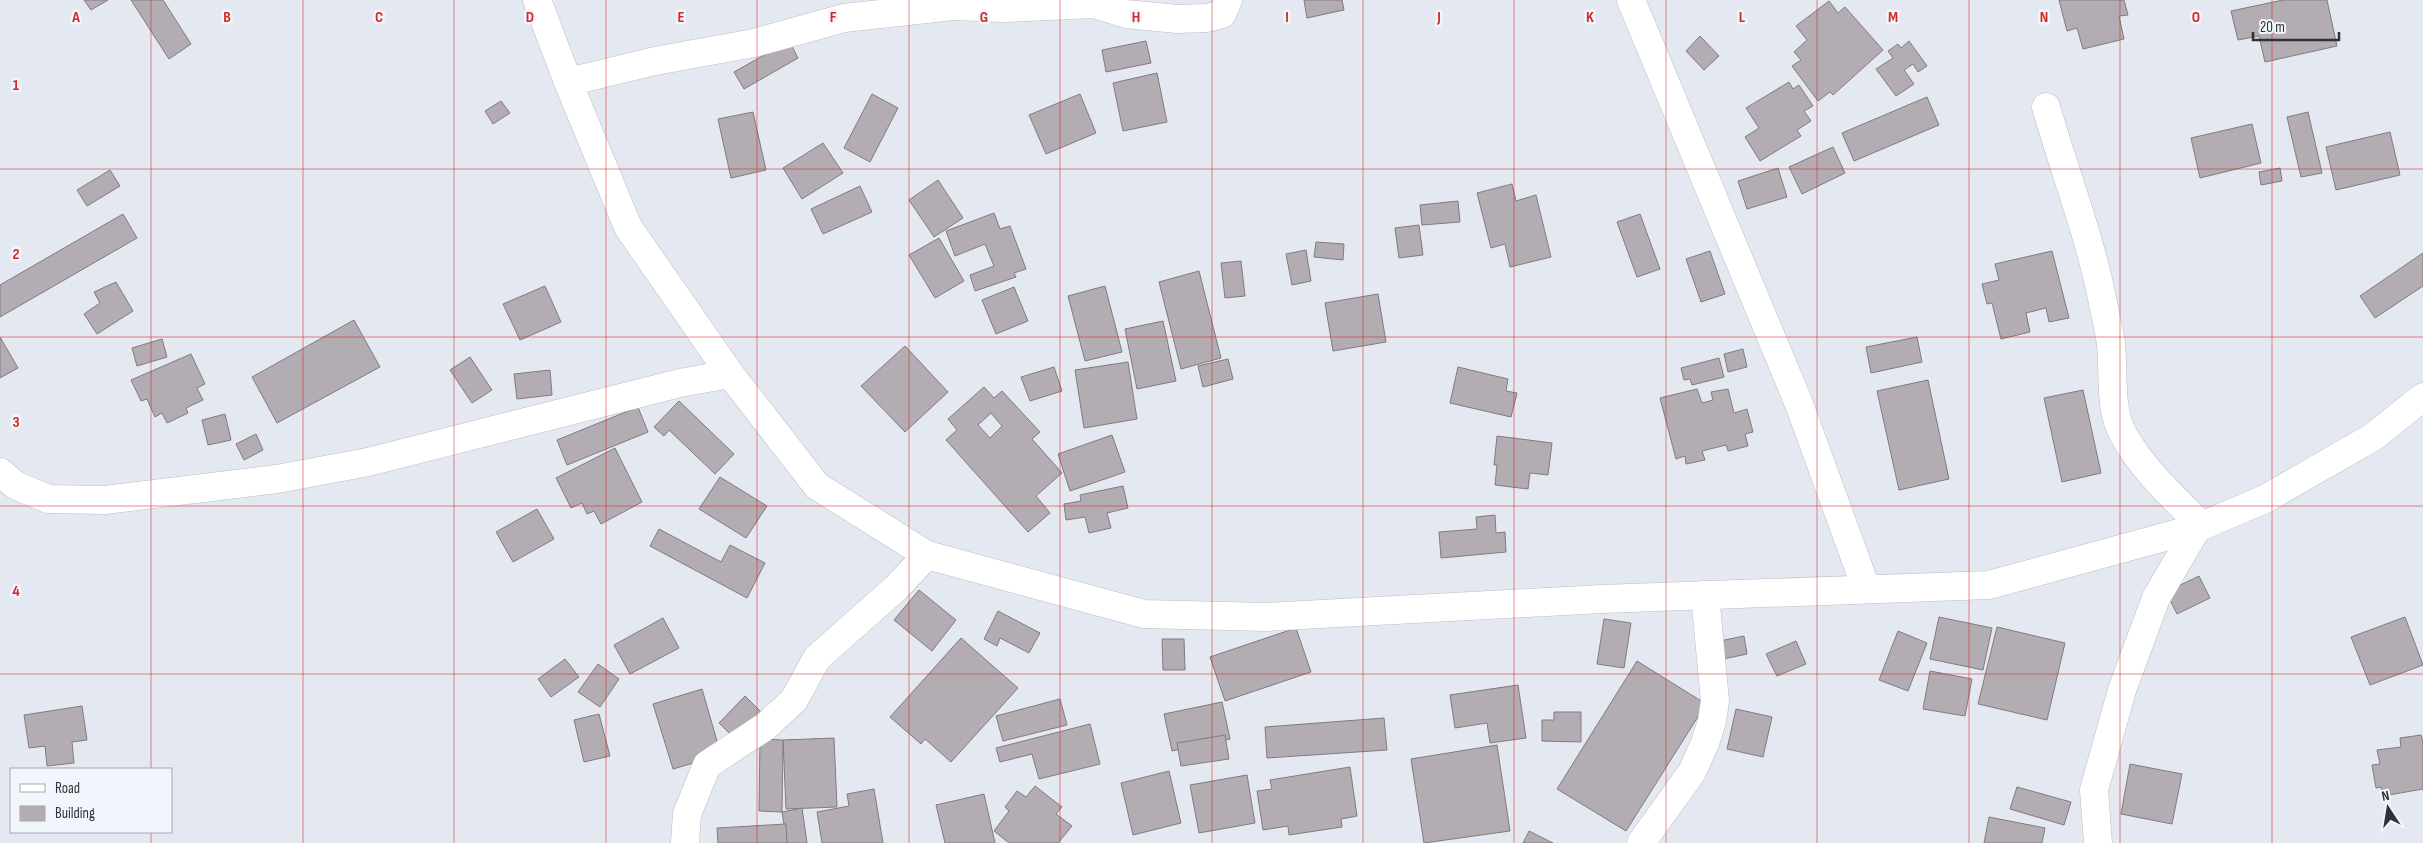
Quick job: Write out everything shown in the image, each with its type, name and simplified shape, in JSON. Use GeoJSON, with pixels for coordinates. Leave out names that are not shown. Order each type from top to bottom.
{"type":"FeatureCollection","features":[{"type":"Feature","properties":{"kind":"street"},"geometry":{"type":"LineString","coordinates":[[537,0],[568,82],[628,227],[730,374],[817,486],[927,555],[1144,614],[1267,616],[1866,588],[1989,585],[2199,527],[2265,499],[2373,436],[2419,405]]}},
{"type":"Feature","properties":{"kind":"street"},"geometry":{"type":"LineString","coordinates":[[568,82],[655,61],[754,43],[844,18],[953,6],[1004,8],[1094,4],[1126,14],[1177,19],[1207,18],[1222,14],[1228,0]]}},
{"type":"Feature","properties":{"kind":"street"},"geometry":{"type":"LineString","coordinates":[[1632,0],[1799,404],[1866,588]]}},
{"type":"Feature","properties":{"kind":"street"},"geometry":{"type":"LineString","coordinates":[[2046,107],[2070,188],[2091,246],[2111,344],[2116,416],[2122,433],[2137,456],[2164,489],[2199,527]]}},
{"type":"Feature","properties":{"kind":"street"},"geometry":{"type":"LineString","coordinates":[[0,472],[15,485],[48,499],[105,500],[277,479],[368,462],[680,383],[730,374]]}},
{"type":"Feature","properties":{"kind":"street"},"geometry":{"type":"LineString","coordinates":[[2098,843],[2094,790],[2122,690],[2156,598],[2199,527]]}},
{"type":"Feature","properties":{"kind":"street"},"geometry":{"type":"LineString","coordinates":[[686,843],[687,814],[708,765],[766,726],[794,700],[817,658],[896,588],[927,555]]}},
{"type":"Feature","properties":{"kind":"street"},"geometry":{"type":"LineString","coordinates":[[1642,843],[1692,772],[1705,743],[1712,721],[1715,701],[1705,595]]}},
{"type":"Feature","properties":{"kind":"building"},"geometry":{"type":"Polygon","coordinates":[[[84,0],[108,0],[91,10],[84,0]]]}},
{"type":"Feature","properties":{"kind":"building"},"geometry":{"type":"Polygon","coordinates":[[[131,0],[163,0],[191,44],[169,59],[131,0]]]}},
{"type":"Feature","properties":{"kind":"building"},"geometry":{"type":"Polygon","coordinates":[[[1304,0],[1342,0],[1344,10],[1307,18],[1304,0]]]}},
{"type":"Feature","properties":{"kind":"building"},"geometry":{"type":"Polygon","coordinates":[[[2059,0],[2124,0],[2128,15],[2119,16],[2124,39],[2083,49],[2077,28],[2067,31],[2059,0]]]}},
{"type":"Feature","properties":{"kind":"building"},"geometry":{"type":"Polygon","coordinates":[[[2283,0],[2327,0],[2337,46],[2265,62],[2259,36],[2238,40],[2231,11],[2283,0]]]}},
{"type":"Feature","properties":{"kind":"building"},"geometry":{"type":"Polygon","coordinates":[[[1829,1],[1838,13],[1845,7],[1883,50],[1833,95],[1830,92],[1818,101],[1792,66],[1801,60],[1794,52],[1807,40],[1796,26],[1829,1]]]}},
{"type":"Feature","properties":{"kind":"building"},"geometry":{"type":"Polygon","coordinates":[[[1700,36],[1719,56],[1704,70],[1686,51],[1700,36]]]}},
{"type":"Feature","properties":{"kind":"building"},"geometry":{"type":"Polygon","coordinates":[[[789,41],[798,58],[744,89],[734,72],[789,41]]]}},
{"type":"Feature","properties":{"kind":"building"},"geometry":{"type":"Polygon","coordinates":[[[1146,41],[1151,63],[1106,72],[1102,50],[1146,41]]]}},
{"type":"Feature","properties":{"kind":"building"},"geometry":{"type":"Polygon","coordinates":[[[1909,41],[1927,66],[1918,72],[1913,64],[1904,70],[1914,84],[1896,96],[1876,69],[1893,58],[1888,51],[1898,44],[1901,48],[1909,41]]]}},
{"type":"Feature","properties":{"kind":"building"},"geometry":{"type":"Polygon","coordinates":[[[1157,73],[1167,122],[1123,131],[1113,83],[1157,73]]]}},
{"type":"Feature","properties":{"kind":"building"},"geometry":{"type":"Polygon","coordinates":[[[1789,82],[1793,89],[1799,85],[1813,106],[1804,111],[1811,121],[1797,130],[1801,136],[1760,161],[1745,137],[1759,128],[1746,108],[1789,82]]]}},
{"type":"Feature","properties":{"kind":"building"},"geometry":{"type":"Polygon","coordinates":[[[872,94],[898,108],[870,162],[844,148],[872,94]]]}},
{"type":"Feature","properties":{"kind":"building"},"geometry":{"type":"Polygon","coordinates":[[[1080,94],[1096,133],[1046,154],[1029,115],[1080,94]]]}},
{"type":"Feature","properties":{"kind":"building"},"geometry":{"type":"Polygon","coordinates":[[[1927,97],[1939,125],[1854,161],[1842,133],[1927,97]]]}},
{"type":"Feature","properties":{"kind":"building"},"geometry":{"type":"Polygon","coordinates":[[[501,101],[510,113],[493,124],[485,111],[501,101]]]}},
{"type":"Feature","properties":{"kind":"building"},"geometry":{"type":"Polygon","coordinates":[[[753,112],[766,170],[731,178],[718,119],[753,112]]]}},
{"type":"Feature","properties":{"kind":"building"},"geometry":{"type":"Polygon","coordinates":[[[2308,112],[2322,173],[2301,177],[2287,117],[2308,112]]]}},
{"type":"Feature","properties":{"kind":"building"},"geometry":{"type":"Polygon","coordinates":[[[2252,124],[2261,163],[2200,178],[2191,138],[2252,124]]]}},
{"type":"Feature","properties":{"kind":"building"},"geometry":{"type":"Polygon","coordinates":[[[2390,132],[2400,175],[2336,190],[2326,147],[2390,132]]]}},
{"type":"Feature","properties":{"kind":"building"},"geometry":{"type":"Polygon","coordinates":[[[823,143],[843,173],[802,199],[783,168],[823,143]]]}},
{"type":"Feature","properties":{"kind":"building"},"geometry":{"type":"Polygon","coordinates":[[[1833,147],[1845,173],[1802,194],[1789,167],[1833,147]]]}},
{"type":"Feature","properties":{"kind":"building"},"geometry":{"type":"Polygon","coordinates":[[[1778,168],[1787,197],[1747,209],[1738,181],[1778,168]]]}},
{"type":"Feature","properties":{"kind":"building"},"geometry":{"type":"Polygon","coordinates":[[[2280,168],[2282,181],[2261,185],[2259,172],[2280,168]]]}},
{"type":"Feature","properties":{"kind":"building"},"geometry":{"type":"Polygon","coordinates":[[[110,170],[120,186],[87,206],[77,190],[110,170]]]}},
{"type":"Feature","properties":{"kind":"building"},"geometry":{"type":"Polygon","coordinates":[[[938,180],[963,218],[934,237],[909,200],[938,180]]]}},
{"type":"Feature","properties":{"kind":"building"},"geometry":{"type":"Polygon","coordinates":[[[1512,184],[1516,201],[1536,195],[1551,257],[1510,267],[1505,244],[1491,248],[1477,193],[1512,184]]]}},
{"type":"Feature","properties":{"kind":"building"},"geometry":{"type":"Polygon","coordinates":[[[860,186],[872,212],[823,234],[811,209],[860,186]]]}},
{"type":"Feature","properties":{"kind":"building"},"geometry":{"type":"Polygon","coordinates":[[[1458,201],[1460,222],[1422,225],[1420,205],[1458,201]]]}},
{"type":"Feature","properties":{"kind":"building"},"geometry":{"type":"Polygon","coordinates":[[[994,213],[1000,229],[1010,226],[1026,269],[1014,273],[1016,277],[975,291],[970,275],[994,266],[985,244],[955,256],[946,231],[994,213]]]}},
{"type":"Feature","properties":{"kind":"building"},"geometry":{"type":"Polygon","coordinates":[[[123,214],[137,238],[0,317],[0,285],[123,214]]]}},
{"type":"Feature","properties":{"kind":"building"},"geometry":{"type":"Polygon","coordinates":[[[1640,214],[1660,269],[1637,277],[1617,222],[1640,214]]]}},
{"type":"Feature","properties":{"kind":"building"},"geometry":{"type":"Polygon","coordinates":[[[1419,225],[1423,255],[1399,258],[1395,228],[1419,225]]]}},
{"type":"Feature","properties":{"kind":"building"},"geometry":{"type":"Polygon","coordinates":[[[939,238],[964,281],[935,298],[909,255],[939,238]]]}},
{"type":"Feature","properties":{"kind":"building"},"geometry":{"type":"Polygon","coordinates":[[[1316,242],[1344,244],[1343,260],[1314,257],[1316,242]]]}},
{"type":"Feature","properties":{"kind":"building"},"geometry":{"type":"Polygon","coordinates":[[[1306,250],[1311,281],[1292,285],[1286,254],[1306,250]]]}},
{"type":"Feature","properties":{"kind":"building"},"geometry":{"type":"Polygon","coordinates":[[[1710,251],[1725,294],[1701,302],[1686,259],[1710,251]]]}},
{"type":"Feature","properties":{"kind":"building"},"geometry":{"type":"Polygon","coordinates":[[[2052,251],[2069,318],[2049,322],[2046,308],[2026,313],[2030,332],[2001,339],[1992,303],[1987,304],[1982,284],[1999,280],[1995,264],[2052,251]]]}},
{"type":"Feature","properties":{"kind":"building"},"geometry":{"type":"Polygon","coordinates":[[[2423,253],[2423,286],[2375,318],[2360,296],[2423,253]]]}},
{"type":"Feature","properties":{"kind":"building"},"geometry":{"type":"Polygon","coordinates":[[[1241,261],[1245,296],[1225,298],[1221,263],[1241,261]]]}},
{"type":"Feature","properties":{"kind":"building"},"geometry":{"type":"Polygon","coordinates":[[[1199,271],[1221,358],[1181,369],[1159,282],[1199,271]]]}},
{"type":"Feature","properties":{"kind":"building"},"geometry":{"type":"Polygon","coordinates":[[[116,282],[133,311],[97,334],[84,314],[100,303],[94,292],[116,282]]]}},
{"type":"Feature","properties":{"kind":"building"},"geometry":{"type":"Polygon","coordinates":[[[545,286],[561,322],[520,340],[503,304],[545,286]]]}},
{"type":"Feature","properties":{"kind":"building"},"geometry":{"type":"Polygon","coordinates":[[[1105,286],[1122,352],[1085,361],[1068,296],[1105,286]]]}},
{"type":"Feature","properties":{"kind":"building"},"geometry":{"type":"Polygon","coordinates":[[[1014,287],[1028,321],[996,334],[982,300],[1014,287]]]}},
{"type":"Feature","properties":{"kind":"building"},"geometry":{"type":"Polygon","coordinates":[[[1378,294],[1386,342],[1333,351],[1325,303],[1378,294]]]}},
{"type":"Feature","properties":{"kind":"building"},"geometry":{"type":"Polygon","coordinates":[[[354,320],[380,367],[277,423],[252,377],[354,320]]]}},
{"type":"Feature","properties":{"kind":"building"},"geometry":{"type":"Polygon","coordinates":[[[1163,321],[1176,381],[1137,389],[1125,329],[1163,321]]]}},
{"type":"Feature","properties":{"kind":"building"},"geometry":{"type":"Polygon","coordinates":[[[0,337],[18,368],[0,378],[0,337]]]}},
{"type":"Feature","properties":{"kind":"building"},"geometry":{"type":"Polygon","coordinates":[[[1917,337],[1922,362],[1871,373],[1866,347],[1917,337]]]}},
{"type":"Feature","properties":{"kind":"building"},"geometry":{"type":"Polygon","coordinates":[[[162,339],[167,357],[137,366],[132,348],[162,339]]]}},
{"type":"Feature","properties":{"kind":"building"},"geometry":{"type":"Polygon","coordinates":[[[905,346],[948,392],[905,432],[861,386],[905,346]]]}},
{"type":"Feature","properties":{"kind":"building"},"geometry":{"type":"Polygon","coordinates":[[[1743,349],[1747,367],[1728,372],[1724,354],[1743,349]]]}},
{"type":"Feature","properties":{"kind":"building"},"geometry":{"type":"Polygon","coordinates":[[[191,354],[205,384],[197,388],[203,400],[186,408],[188,413],[167,423],[162,413],[155,417],[147,399],[141,401],[131,380],[191,354]]]}},
{"type":"Feature","properties":{"kind":"building"},"geometry":{"type":"Polygon","coordinates":[[[470,357],[492,390],[472,403],[450,370],[470,357]]]}},
{"type":"Feature","properties":{"kind":"building"},"geometry":{"type":"Polygon","coordinates":[[[1719,358],[1724,377],[1692,385],[1690,379],[1684,380],[1681,368],[1719,358]]]}},
{"type":"Feature","properties":{"kind":"building"},"geometry":{"type":"Polygon","coordinates":[[[1228,359],[1233,379],[1203,387],[1198,366],[1228,359]]]}},
{"type":"Feature","properties":{"kind":"building"},"geometry":{"type":"Polygon","coordinates":[[[1128,362],[1137,419],[1084,428],[1075,370],[1128,362]]]}},
{"type":"Feature","properties":{"kind":"building"},"geometry":{"type":"Polygon","coordinates":[[[1054,367],[1062,391],[1030,401],[1021,377],[1054,367]]]}},
{"type":"Feature","properties":{"kind":"building"},"geometry":{"type":"Polygon","coordinates":[[[1458,367],[1508,379],[1506,391],[1517,393],[1511,417],[1450,403],[1458,367]]]}},
{"type":"Feature","properties":{"kind":"building"},"geometry":{"type":"Polygon","coordinates":[[[550,370],[552,395],[517,399],[514,374],[550,370]]]}},
{"type":"Feature","properties":{"kind":"building"},"geometry":{"type":"Polygon","coordinates":[[[1928,380],[1949,479],[1899,490],[1877,391],[1928,380]]]}},
{"type":"Feature","properties":{"kind":"building"},"geometry":{"type":"Polygon","coordinates":[[[984,387],[994,398],[1002,391],[1040,432],[1032,439],[1062,473],[1036,496],[1050,513],[1028,532],[946,440],[957,430],[948,419],[984,387]],[[991,413],[978,425],[990,438],[1002,426],[991,413]]]}},
{"type":"Feature","properties":{"kind":"building"},"geometry":{"type":"Polygon","coordinates":[[[1697,389],[1702,403],[1713,400],[1711,392],[1728,389],[1734,413],[1747,409],[1753,432],[1745,434],[1748,446],[1728,451],[1726,445],[1702,451],[1705,460],[1686,464],[1685,456],[1676,459],[1660,398],[1697,389]]]}},
{"type":"Feature","properties":{"kind":"building"},"geometry":{"type":"Polygon","coordinates":[[[2083,390],[2101,473],[2062,482],[2044,398],[2083,390]]]}},
{"type":"Feature","properties":{"kind":"building"},"geometry":{"type":"Polygon","coordinates":[[[679,401],[734,454],[715,474],[669,430],[664,436],[654,427],[679,401]]]}},
{"type":"Feature","properties":{"kind":"building"},"geometry":{"type":"Polygon","coordinates":[[[638,407],[648,432],[567,465],[557,440],[638,407]]]}},
{"type":"Feature","properties":{"kind":"building"},"geometry":{"type":"Polygon","coordinates":[[[225,414],[231,440],[208,445],[202,420],[225,414]]]}},
{"type":"Feature","properties":{"kind":"building"},"geometry":{"type":"Polygon","coordinates":[[[256,434],[263,450],[244,460],[236,444],[256,434]]]}},
{"type":"Feature","properties":{"kind":"building"},"geometry":{"type":"Polygon","coordinates":[[[1112,435],[1125,472],[1070,491],[1058,454],[1112,435]]]}},
{"type":"Feature","properties":{"kind":"building"},"geometry":{"type":"Polygon","coordinates":[[[1497,436],[1552,443],[1548,475],[1530,473],[1528,489],[1495,485],[1497,465],[1494,465],[1497,436]]]}},
{"type":"Feature","properties":{"kind":"building"},"geometry":{"type":"Polygon","coordinates":[[[615,448],[642,502],[601,524],[594,511],[587,514],[582,503],[571,508],[556,478],[615,448]]]}},
{"type":"Feature","properties":{"kind":"building"},"geometry":{"type":"Polygon","coordinates":[[[720,477],[767,506],[746,538],[699,509],[720,477]]]}},
{"type":"Feature","properties":{"kind":"building"},"geometry":{"type":"Polygon","coordinates":[[[1123,486],[1128,508],[1107,513],[1111,528],[1089,533],[1085,517],[1066,520],[1064,504],[1081,501],[1080,495],[1123,486]]]}},
{"type":"Feature","properties":{"kind":"building"},"geometry":{"type":"Polygon","coordinates":[[[537,509],[554,539],[513,562],[496,532],[537,509]]]}},
{"type":"Feature","properties":{"kind":"building"},"geometry":{"type":"Polygon","coordinates":[[[1495,515],[1496,533],[1505,532],[1506,552],[1441,558],[1439,532],[1477,529],[1476,517],[1495,515]]]}},
{"type":"Feature","properties":{"kind":"building"},"geometry":{"type":"Polygon","coordinates":[[[659,529],[721,562],[730,545],[765,563],[747,598],[650,546],[659,529]]]}},
{"type":"Feature","properties":{"kind":"building"},"geometry":{"type":"Polygon","coordinates":[[[2199,576],[2210,598],[2177,614],[2166,592],[2199,576]]]}},
{"type":"Feature","properties":{"kind":"building"},"geometry":{"type":"Polygon","coordinates":[[[919,590],[956,620],[932,651],[894,620],[919,590]]]}},
{"type":"Feature","properties":{"kind":"building"},"geometry":{"type":"Polygon","coordinates":[[[998,611],[1040,633],[1029,653],[1000,638],[997,646],[984,639],[998,611]]]}},
{"type":"Feature","properties":{"kind":"building"},"geometry":{"type":"Polygon","coordinates":[[[1939,617],[1992,628],[1983,670],[1930,659],[1939,617]]]}},
{"type":"Feature","properties":{"kind":"building"},"geometry":{"type":"Polygon","coordinates":[[[2405,617],[2423,665],[2370,685],[2351,637],[2405,617]]]}},
{"type":"Feature","properties":{"kind":"building"},"geometry":{"type":"Polygon","coordinates":[[[663,618],[679,648],[630,674],[614,645],[663,618]]]}},
{"type":"Feature","properties":{"kind":"building"},"geometry":{"type":"Polygon","coordinates":[[[1604,619],[1631,623],[1624,668],[1597,664],[1604,619]]]}},
{"type":"Feature","properties":{"kind":"building"},"geometry":{"type":"Polygon","coordinates":[[[1997,627],[2065,643],[2047,720],[1978,704],[1997,627]]]}},
{"type":"Feature","properties":{"kind":"building"},"geometry":{"type":"Polygon","coordinates":[[[1296,628],[1311,672],[1225,701],[1210,657],[1296,628]]]}},
{"type":"Feature","properties":{"kind":"building"},"geometry":{"type":"Polygon","coordinates":[[[1898,631],[1927,643],[1908,691],[1879,680],[1898,631]]]}},
{"type":"Feature","properties":{"kind":"building"},"geometry":{"type":"Polygon","coordinates":[[[1744,636],[1747,654],[1719,660],[1715,642],[1744,636]]]}},
{"type":"Feature","properties":{"kind":"building"},"geometry":{"type":"Polygon","coordinates":[[[961,638],[1018,688],[951,762],[925,739],[921,744],[890,717],[961,638]]]}},
{"type":"Feature","properties":{"kind":"building"},"geometry":{"type":"Polygon","coordinates":[[[1162,639],[1184,639],[1185,670],[1163,670],[1162,639]]]}},
{"type":"Feature","properties":{"kind":"building"},"geometry":{"type":"Polygon","coordinates":[[[1796,641],[1806,664],[1777,676],[1766,654],[1796,641]]]}},
{"type":"Feature","properties":{"kind":"building"},"geometry":{"type":"Polygon","coordinates":[[[565,659],[579,677],[551,697],[538,679],[565,659]]]}},
{"type":"Feature","properties":{"kind":"building"},"geometry":{"type":"Polygon","coordinates":[[[1637,661],[1706,704],[1626,831],[1557,789],[1637,661]]]}},
{"type":"Feature","properties":{"kind":"building"},"geometry":{"type":"Polygon","coordinates":[[[598,664],[619,679],[600,707],[578,692],[598,664]]]}},
{"type":"Feature","properties":{"kind":"building"},"geometry":{"type":"Polygon","coordinates":[[[1930,671],[1972,679],[1965,716],[1923,709],[1930,671]]]}},
{"type":"Feature","properties":{"kind":"building"},"geometry":{"type":"Polygon","coordinates":[[[1518,685],[1526,738],[1490,743],[1487,723],[1455,728],[1450,695],[1518,685]]]}},
{"type":"Feature","properties":{"kind":"building"},"geometry":{"type":"Polygon","coordinates":[[[702,689],[721,755],[673,769],[653,704],[702,689]]]}},
{"type":"Feature","properties":{"kind":"building"},"geometry":{"type":"Polygon","coordinates":[[[745,696],[762,713],[736,740],[719,723],[745,696]]]}},
{"type":"Feature","properties":{"kind":"building"},"geometry":{"type":"Polygon","coordinates":[[[1060,699],[1067,725],[1003,741],[996,716],[1060,699]]]}},
{"type":"Feature","properties":{"kind":"building"},"geometry":{"type":"Polygon","coordinates":[[[1222,702],[1230,739],[1172,751],[1164,714],[1222,702]]]}},
{"type":"Feature","properties":{"kind":"building"},"geometry":{"type":"Polygon","coordinates":[[[82,706],[87,740],[72,742],[74,763],[47,766],[45,746],[29,748],[24,715],[82,706]]]}},
{"type":"Feature","properties":{"kind":"building"},"geometry":{"type":"Polygon","coordinates":[[[1736,709],[1772,717],[1763,757],[1727,749],[1736,709]]]}},
{"type":"Feature","properties":{"kind":"building"},"geometry":{"type":"Polygon","coordinates":[[[1554,712],[1581,712],[1581,742],[1542,741],[1542,720],[1554,720],[1554,712]]]}},
{"type":"Feature","properties":{"kind":"building"},"geometry":{"type":"Polygon","coordinates":[[[599,714],[610,756],[584,762],[574,720],[599,714]]]}},
{"type":"Feature","properties":{"kind":"building"},"geometry":{"type":"Polygon","coordinates":[[[1384,718],[1387,750],[1267,758],[1265,727],[1384,718]]]}},
{"type":"Feature","properties":{"kind":"building"},"geometry":{"type":"Polygon","coordinates":[[[1090,724],[1100,764],[1039,779],[1032,754],[1000,762],[996,748],[1090,724]]]}},
{"type":"Feature","properties":{"kind":"building"},"geometry":{"type":"Polygon","coordinates":[[[1225,735],[1229,759],[1181,766],[1177,743],[1225,735]]]}},
{"type":"Feature","properties":{"kind":"building"},"geometry":{"type":"Polygon","coordinates":[[[2421,735],[2423,742],[2423,789],[2383,796],[2381,787],[2376,788],[2372,765],[2380,764],[2377,750],[2401,747],[2400,738],[2421,735]]]}},
{"type":"Feature","properties":{"kind":"building"},"geometry":{"type":"Polygon","coordinates":[[[834,738],[837,807],[786,809],[783,740],[834,738]]]}},
{"type":"Feature","properties":{"kind":"building"},"geometry":{"type":"Polygon","coordinates":[[[760,739],[783,740],[782,812],[759,811],[760,739]]]}},
{"type":"Feature","properties":{"kind":"building"},"geometry":{"type":"Polygon","coordinates":[[[1497,745],[1510,831],[1424,843],[1411,759],[1497,745]]]}},
{"type":"Feature","properties":{"kind":"building"},"geometry":{"type":"Polygon","coordinates":[[[2130,764],[2182,774],[2172,824],[2121,814],[2130,764]]]}},
{"type":"Feature","properties":{"kind":"building"},"geometry":{"type":"Polygon","coordinates":[[[1350,767],[1357,816],[1341,819],[1342,827],[1289,835],[1288,826],[1263,830],[1257,791],[1272,789],[1270,780],[1350,767]]]}},
{"type":"Feature","properties":{"kind":"building"},"geometry":{"type":"Polygon","coordinates":[[[1169,771],[1181,823],[1133,835],[1121,783],[1169,771]]]}},
{"type":"Feature","properties":{"kind":"building"},"geometry":{"type":"Polygon","coordinates":[[[1247,775],[1255,823],[1199,833],[1190,785],[1247,775]]]}},
{"type":"Feature","properties":{"kind":"building"},"geometry":{"type":"Polygon","coordinates":[[[1035,786],[1062,807],[1056,814],[1072,826],[1058,843],[1009,843],[994,831],[1009,811],[1005,807],[1017,791],[1026,797],[1035,786]]]}},
{"type":"Feature","properties":{"kind":"building"},"geometry":{"type":"Polygon","coordinates":[[[2017,787],[2071,802],[2064,825],[2010,809],[2017,787]]]}},
{"type":"Feature","properties":{"kind":"building"},"geometry":{"type":"Polygon","coordinates":[[[874,789],[883,843],[822,843],[817,812],[849,806],[847,794],[874,789]]]}},
{"type":"Feature","properties":{"kind":"building"},"geometry":{"type":"Polygon","coordinates":[[[984,794],[995,843],[945,843],[936,805],[984,794]]]}},
{"type":"Feature","properties":{"kind":"building"},"geometry":{"type":"Polygon","coordinates":[[[802,808],[807,843],[787,843],[782,812],[802,808]]]}},
{"type":"Feature","properties":{"kind":"building"},"geometry":{"type":"Polygon","coordinates":[[[1989,817],[2045,828],[2042,843],[1984,843],[1989,817]]]}},
{"type":"Feature","properties":{"kind":"building"},"geometry":{"type":"Polygon","coordinates":[[[786,824],[787,843],[718,843],[717,828],[786,824]]]}},
{"type":"Feature","properties":{"kind":"building"},"geometry":{"type":"Polygon","coordinates":[[[1529,831],[1553,843],[1523,843],[1529,831]]]}}]}
